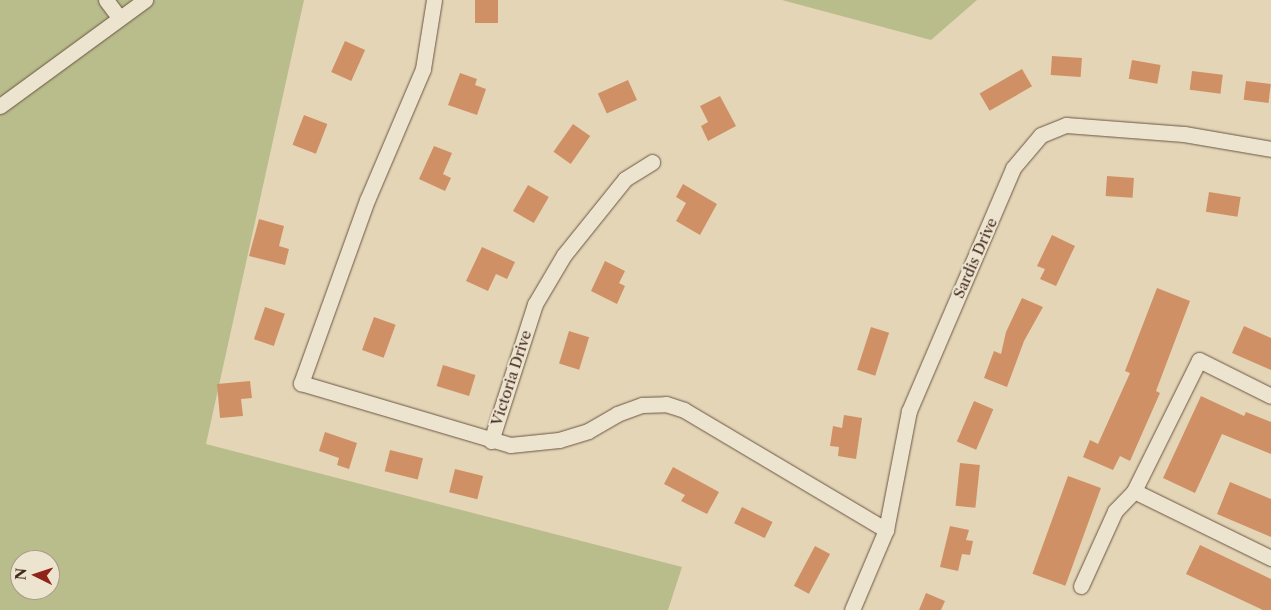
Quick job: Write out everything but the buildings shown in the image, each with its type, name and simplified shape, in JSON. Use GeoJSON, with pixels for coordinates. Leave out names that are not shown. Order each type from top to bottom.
{"type":"FeatureCollection","features":[{"type":"Feature","properties":{"kind":"street"},"geometry":{"type":"LineString","coordinates":[[106,0],[119,17]]}},
{"type":"Feature","properties":{"kind":"street"},"geometry":{"type":"LineString","coordinates":[[0,106],[119,17],[145,0]]}},
{"type":"Feature","properties":{"kind":"street"},"geometry":{"type":"LineString","coordinates":[[434,0],[422,69],[367,200],[301,383],[490,441]]}},
{"type":"Feature","properties":{"kind":"street","name":"Sardis Drive"},"geometry":{"type":"LineString","coordinates":[[852,610],[886,530],[909,411],[1013,168],[1040,135],[1066,125],[1184,134],[1271,150]]}},
{"type":"Feature","properties":{"kind":"street","name":"Victoria Drive"},"geometry":{"type":"LineString","coordinates":[[652,162],[625,179],[564,255],[535,304],[490,441],[536,445],[588,431],[617,414],[642,406],[666,404],[684,410],[886,530]]}},
{"type":"Feature","properties":{"kind":"street"},"geometry":{"type":"LineString","coordinates":[[1081,586],[1115,511],[1134,492],[1199,360],[1271,396]]}},
{"type":"Feature","properties":{"kind":"street"},"geometry":{"type":"LineString","coordinates":[[1134,492],[1271,558]]}},
{"type":"Feature","properties":{"kind":"green space"},"geometry":{"type":"Polygon","coordinates":[[[0,0],[304,0],[206,444],[682,567],[668,610],[0,610],[0,0]]]}},
{"type":"Feature","properties":{"kind":"green space"},"geometry":{"type":"Polygon","coordinates":[[[782,0],[977,0],[931,40],[782,0]]]}}]}
